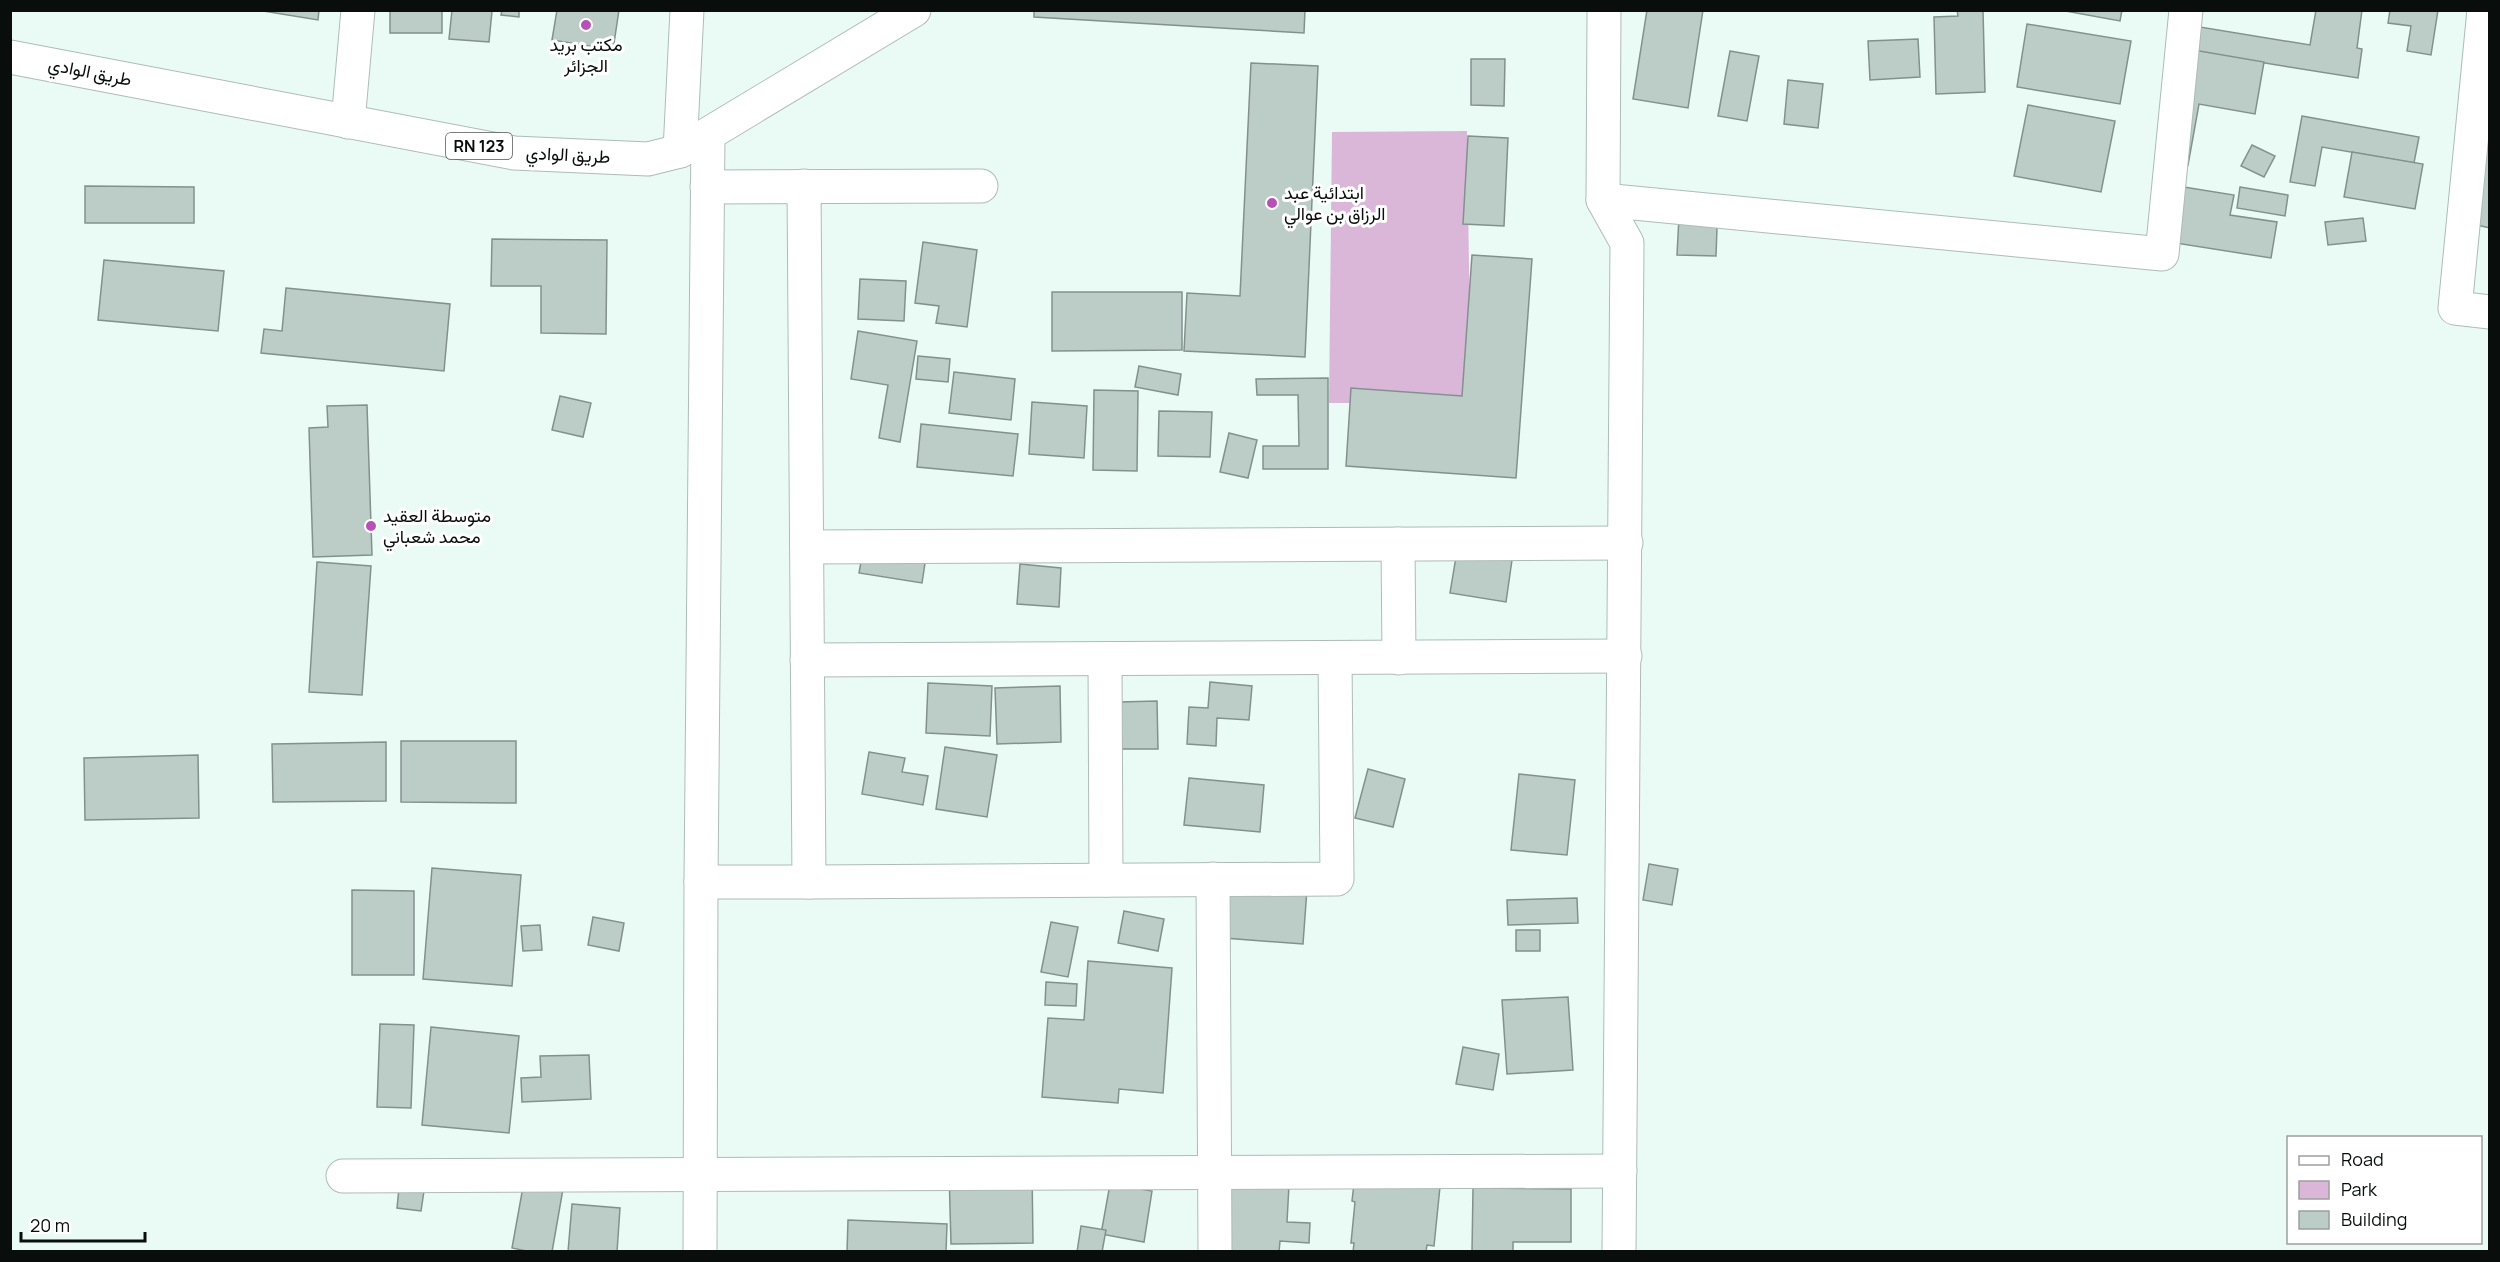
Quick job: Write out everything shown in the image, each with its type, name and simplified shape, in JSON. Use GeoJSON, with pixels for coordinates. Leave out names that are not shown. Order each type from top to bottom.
{"type":"FeatureCollection","features":[{"type":"Feature","properties":{"kind":"street"},"geometry":{"type":"LineString","coordinates":[[348,122],[358,10]]}},
{"type":"Feature","properties":{"kind":"street"},"geometry":{"type":"LineString","coordinates":[[680,151],[687,10]]}},
{"type":"Feature","properties":{"kind":"street","name":"طريق الوادي"},"geometry":{"type":"LineString","coordinates":[[10,57],[514,153],[648,159],[680,151],[914,10]]}},
{"type":"Feature","properties":{"kind":"street"},"geometry":{"type":"LineString","coordinates":[[1604,10],[1603,200],[1628,243],[1618,1251]]}},
{"type":"Feature","properties":{"kind":"street"},"geometry":{"type":"LineString","coordinates":[[1603,200],[2163,254],[2186,10]]}},
{"type":"Feature","properties":{"kind":"street"},"geometry":{"type":"LineString","coordinates":[[2484,10],[2455,308],[2490,312]]}},
{"type":"Feature","properties":{"kind":"street"},"geometry":{"type":"LineString","coordinates":[[700,1251],[708,135]]}},
{"type":"Feature","properties":{"kind":"street"},"geometry":{"type":"LineString","coordinates":[[804,186],[809,882]]}},
{"type":"Feature","properties":{"kind":"street"},"geometry":{"type":"LineString","coordinates":[[707,187],[981,186]]}},
{"type":"Feature","properties":{"kind":"street"},"geometry":{"type":"LineString","coordinates":[[807,547],[1626,543]]}},
{"type":"Feature","properties":{"kind":"street"},"geometry":{"type":"LineString","coordinates":[[1398,544],[1399,658]]}},
{"type":"Feature","properties":{"kind":"street"},"geometry":{"type":"LineString","coordinates":[[807,660],[1625,656]]}},
{"type":"Feature","properties":{"kind":"street"},"geometry":{"type":"LineString","coordinates":[[701,882],[1336,879],[1335,658]]}},
{"type":"Feature","properties":{"kind":"street"},"geometry":{"type":"LineString","coordinates":[[1105,659],[1106,880]]}},
{"type":"Feature","properties":{"kind":"street"},"geometry":{"type":"LineString","coordinates":[[1213,879],[1215,1251]]}},
{"type":"Feature","properties":{"kind":"street"},"geometry":{"type":"LineString","coordinates":[[343,1176],[1620,1171]]}},
{"type":"Feature","properties":{"kind":"green space"},"geometry":{"type":"Polygon","coordinates":[[[1467,131],[1471,403],[1329,403],[1332,132],[1467,131]]]}},
{"type":"Feature","properties":{"kind":"building"},"geometry":{"type":"Polygon","coordinates":[[[257,10],[319,10],[318,20],[257,10]]]}},
{"type":"Feature","properties":{"kind":"building"},"geometry":{"type":"Polygon","coordinates":[[[390,10],[442,10],[442,33],[390,33],[390,10]]]}},
{"type":"Feature","properties":{"kind":"building"},"geometry":{"type":"Polygon","coordinates":[[[452,10],[492,11],[489,42],[449,39],[452,10]]]}},
{"type":"Feature","properties":{"kind":"building"},"geometry":{"type":"Polygon","coordinates":[[[502,10],[519,10],[519,17],[501,15],[502,10]]]}},
{"type":"Feature","properties":{"kind":"building","name":"مكتب بريد الجزائر"},"geometry":{"type":"Polygon","coordinates":[[[557,10],[619,10],[613,50],[552,40],[557,10]]]}},
{"type":"Feature","properties":{"kind":"building"},"geometry":{"type":"Polygon","coordinates":[[[1034,10],[1305,10],[1304,33],[1034,17],[1034,10]]]}},
{"type":"Feature","properties":{"kind":"building"},"geometry":{"type":"Polygon","coordinates":[[[1647,10],[1703,10],[1688,108],[1633,99],[1647,10]]]}},
{"type":"Feature","properties":{"kind":"building"},"geometry":{"type":"Polygon","coordinates":[[[1957,10],[1983,10],[1985,92],[1936,94],[1934,17],[1958,16],[1957,10]]]}},
{"type":"Feature","properties":{"kind":"building"},"geometry":{"type":"Polygon","coordinates":[[[2060,10],[2122,10],[2120,21],[2060,10]]]}},
{"type":"Feature","properties":{"kind":"building"},"geometry":{"type":"Polygon","coordinates":[[[2316,10],[2362,10],[2357,48],[2362,49],[2358,78],[2178,49],[2182,24],[2310,45],[2316,10]]]}},
{"type":"Feature","properties":{"kind":"building"},"geometry":{"type":"Polygon","coordinates":[[[2390,10],[2438,10],[2431,55],[2407,51],[2411,26],[2388,23],[2390,10]]]}},
{"type":"Feature","properties":{"kind":"building"},"geometry":{"type":"Polygon","coordinates":[[[2027,24],[2131,41],[2120,104],[2017,87],[2027,24]]]}},
{"type":"Feature","properties":{"kind":"building"},"geometry":{"type":"Polygon","coordinates":[[[1918,39],[1920,77],[1870,80],[1868,41],[1918,39]]]}},
{"type":"Feature","properties":{"kind":"building"},"geometry":{"type":"Polygon","coordinates":[[[2176,47],[2264,62],[2255,114],[2199,104],[2188,165],[2168,161],[2176,47]]]}},
{"type":"Feature","properties":{"kind":"building"},"geometry":{"type":"Polygon","coordinates":[[[1730,51],[1759,56],[1747,121],[1718,116],[1730,51]]]}},
{"type":"Feature","properties":{"kind":"building"},"geometry":{"type":"Polygon","coordinates":[[[1471,59],[1505,59],[1504,106],[1471,105],[1471,59]]]}},
{"type":"Feature","properties":{"kind":"building"},"geometry":{"type":"Polygon","coordinates":[[[1251,63],[1318,66],[1305,357],[1184,351],[1187,293],[1240,296],[1251,63]]]}},
{"type":"Feature","properties":{"kind":"building"},"geometry":{"type":"Polygon","coordinates":[[[1788,80],[1823,84],[1818,128],[1784,124],[1788,80]]]}},
{"type":"Feature","properties":{"kind":"building"},"geometry":{"type":"Polygon","coordinates":[[[2028,105],[2115,121],[2101,192],[2014,176],[2028,105]]]}},
{"type":"Feature","properties":{"kind":"building"},"geometry":{"type":"Polygon","coordinates":[[[2302,116],[2419,137],[2414,163],[2322,147],[2315,186],[2290,182],[2302,116]]]}},
{"type":"Feature","properties":{"kind":"building"},"geometry":{"type":"Polygon","coordinates":[[[1468,136],[1508,138],[1504,226],[1463,224],[1468,136]]]}},
{"type":"Feature","properties":{"kind":"building"},"geometry":{"type":"Polygon","coordinates":[[[2473,137],[2490,141],[2490,228],[2455,220],[2473,137]]]}},
{"type":"Feature","properties":{"kind":"building"},"geometry":{"type":"Polygon","coordinates":[[[2252,145],[2275,156],[2264,177],[2241,166],[2252,145]]]}},
{"type":"Feature","properties":{"kind":"building"},"geometry":{"type":"Polygon","coordinates":[[[2352,152],[2423,164],[2415,209],[2344,197],[2352,152]]]}},
{"type":"Feature","properties":{"kind":"building"},"geometry":{"type":"Polygon","coordinates":[[[2159,183],[2234,195],[2230,215],[2277,222],[2271,258],[2150,239],[2159,183]]]}},
{"type":"Feature","properties":{"kind":"building"},"geometry":{"type":"Polygon","coordinates":[[[85,186],[194,187],[194,223],[85,223],[85,186]]]}},
{"type":"Feature","properties":{"kind":"building"},"geometry":{"type":"Polygon","coordinates":[[[2240,187],[2288,195],[2285,216],[2237,208],[2240,187]]]}},
{"type":"Feature","properties":{"kind":"building"},"geometry":{"type":"Polygon","coordinates":[[[1680,198],[1718,199],[1716,256],[1677,255],[1680,198]]]}},
{"type":"Feature","properties":{"kind":"building"},"geometry":{"type":"Polygon","coordinates":[[[2363,218],[2366,241],[2328,245],[2325,222],[2363,218]]]}},
{"type":"Feature","properties":{"kind":"building"},"geometry":{"type":"Polygon","coordinates":[[[492,239],[607,240],[606,334],[541,333],[541,286],[491,286],[492,239]]]}},
{"type":"Feature","properties":{"kind":"building"},"geometry":{"type":"Polygon","coordinates":[[[923,242],[977,250],[967,327],[936,323],[939,306],[915,303],[923,242]]]}},
{"type":"Feature","properties":{"kind":"building"},"geometry":{"type":"Polygon","coordinates":[[[1472,255],[1532,259],[1516,478],[1346,466],[1351,388],[1462,396],[1472,255]]]}},
{"type":"Feature","properties":{"kind":"building"},"geometry":{"type":"Polygon","coordinates":[[[104,260],[224,271],[218,331],[98,320],[104,260]]]}},
{"type":"Feature","properties":{"kind":"building"},"geometry":{"type":"Polygon","coordinates":[[[860,279],[906,281],[904,321],[858,319],[860,279]]]}},
{"type":"Feature","properties":{"kind":"building"},"geometry":{"type":"Polygon","coordinates":[[[286,288],[450,304],[444,371],[261,353],[264,329],[282,331],[286,288]]]}},
{"type":"Feature","properties":{"kind":"building"},"geometry":{"type":"Polygon","coordinates":[[[1052,292],[1182,292],[1182,350],[1052,351],[1052,292]]]}},
{"type":"Feature","properties":{"kind":"building"},"geometry":{"type":"Polygon","coordinates":[[[858,331],[917,341],[900,442],[879,438],[888,385],[851,379],[858,331]]]}},
{"type":"Feature","properties":{"kind":"building"},"geometry":{"type":"Polygon","coordinates":[[[918,356],[950,359],[948,382],[916,379],[918,356]]]}},
{"type":"Feature","properties":{"kind":"building"},"geometry":{"type":"Polygon","coordinates":[[[1139,366],[1181,374],[1178,395],[1135,387],[1139,366]]]}},
{"type":"Feature","properties":{"kind":"building"},"geometry":{"type":"Polygon","coordinates":[[[954,372],[1015,379],[1011,420],[949,413],[954,372]]]}},
{"type":"Feature","properties":{"kind":"building"},"geometry":{"type":"Polygon","coordinates":[[[1328,378],[1328,469],[1263,469],[1263,446],[1299,446],[1298,395],[1257,395],[1256,379],[1328,378]]]}},
{"type":"Feature","properties":{"kind":"building"},"geometry":{"type":"Polygon","coordinates":[[[1094,390],[1138,391],[1137,471],[1093,470],[1094,390]]]}},
{"type":"Feature","properties":{"kind":"building"},"geometry":{"type":"Polygon","coordinates":[[[560,396],[591,403],[583,437],[552,430],[560,396]]]}},
{"type":"Feature","properties":{"kind":"building"},"geometry":{"type":"Polygon","coordinates":[[[1032,402],[1087,406],[1084,458],[1029,454],[1032,402]]]}},
{"type":"Feature","properties":{"kind":"building"},"geometry":{"type":"Polygon","coordinates":[[[367,405],[372,555],[313,557],[309,428],[328,427],[327,406],[367,405]]]}},
{"type":"Feature","properties":{"kind":"building"},"geometry":{"type":"Polygon","coordinates":[[[1159,411],[1212,412],[1210,457],[1158,456],[1159,411]]]}},
{"type":"Feature","properties":{"kind":"building"},"geometry":{"type":"Polygon","coordinates":[[[921,424],[1018,434],[1013,476],[917,467],[921,424]]]}},
{"type":"Feature","properties":{"kind":"building"},"geometry":{"type":"Polygon","coordinates":[[[1229,433],[1257,440],[1248,478],[1220,472],[1229,433]]]}},
{"type":"Feature","properties":{"kind":"building"},"geometry":{"type":"Polygon","coordinates":[[[865,540],[927,550],[922,583],[859,573],[865,540]]]}},
{"type":"Feature","properties":{"kind":"building"},"geometry":{"type":"Polygon","coordinates":[[[1458,545],[1513,553],[1506,602],[1450,593],[1458,545]]]}},
{"type":"Feature","properties":{"kind":"building"},"geometry":{"type":"Polygon","coordinates":[[[317,562],[371,566],[362,695],[309,692],[317,562]]]}},
{"type":"Feature","properties":{"kind":"building"},"geometry":{"type":"Polygon","coordinates":[[[1020,564],[1061,568],[1059,607],[1017,604],[1020,564]]]}},
{"type":"Feature","properties":{"kind":"building"},"geometry":{"type":"Polygon","coordinates":[[[1210,682],[1252,686],[1249,720],[1217,718],[1216,746],[1187,744],[1189,707],[1208,708],[1210,682]]]}},
{"type":"Feature","properties":{"kind":"building"},"geometry":{"type":"Polygon","coordinates":[[[928,683],[992,686],[990,736],[926,733],[928,683]]]}},
{"type":"Feature","properties":{"kind":"building"},"geometry":{"type":"Polygon","coordinates":[[[1060,686],[1061,742],[997,744],[995,688],[1060,686]]]}},
{"type":"Feature","properties":{"kind":"building"},"geometry":{"type":"Polygon","coordinates":[[[1157,701],[1158,749],[1121,749],[1119,702],[1157,701]]]}},
{"type":"Feature","properties":{"kind":"building"},"geometry":{"type":"Polygon","coordinates":[[[401,741],[516,741],[516,803],[401,802],[401,741]]]}},
{"type":"Feature","properties":{"kind":"building"},"geometry":{"type":"Polygon","coordinates":[[[386,742],[386,801],[273,802],[272,744],[386,742]]]}},
{"type":"Feature","properties":{"kind":"building"},"geometry":{"type":"Polygon","coordinates":[[[945,747],[997,755],[987,817],[936,809],[945,747]]]}},
{"type":"Feature","properties":{"kind":"building"},"geometry":{"type":"Polygon","coordinates":[[[869,752],[905,758],[902,772],[928,776],[923,805],[862,794],[869,752]]]}},
{"type":"Feature","properties":{"kind":"building"},"geometry":{"type":"Polygon","coordinates":[[[198,755],[199,818],[85,820],[84,758],[198,755]]]}},
{"type":"Feature","properties":{"kind":"building"},"geometry":{"type":"Polygon","coordinates":[[[1368,769],[1405,779],[1393,827],[1355,818],[1368,769]]]}},
{"type":"Feature","properties":{"kind":"building"},"geometry":{"type":"Polygon","coordinates":[[[1519,774],[1575,780],[1567,855],[1511,850],[1519,774]]]}},
{"type":"Feature","properties":{"kind":"building"},"geometry":{"type":"Polygon","coordinates":[[[1189,778],[1264,785],[1260,832],[1184,825],[1189,778]]]}},
{"type":"Feature","properties":{"kind":"building"},"geometry":{"type":"Polygon","coordinates":[[[1649,864],[1678,869],[1672,905],[1643,900],[1649,864]]]}},
{"type":"Feature","properties":{"kind":"building"},"geometry":{"type":"Polygon","coordinates":[[[432,868],[521,875],[512,986],[423,979],[432,868]]]}},
{"type":"Feature","properties":{"kind":"building"},"geometry":{"type":"Polygon","coordinates":[[[1229,882],[1307,889],[1303,944],[1224,938],[1229,882]]]}},
{"type":"Feature","properties":{"kind":"building"},"geometry":{"type":"Polygon","coordinates":[[[352,890],[414,891],[414,975],[352,975],[352,890]]]}},
{"type":"Feature","properties":{"kind":"building"},"geometry":{"type":"Polygon","coordinates":[[[1577,898],[1578,923],[1508,925],[1507,900],[1577,898]]]}},
{"type":"Feature","properties":{"kind":"building"},"geometry":{"type":"Polygon","coordinates":[[[1124,911],[1164,919],[1158,951],[1118,943],[1124,911]]]}},
{"type":"Feature","properties":{"kind":"building"},"geometry":{"type":"Polygon","coordinates":[[[593,917],[624,923],[619,951],[588,945],[593,917]]]}},
{"type":"Feature","properties":{"kind":"building"},"geometry":{"type":"Polygon","coordinates":[[[1051,922],[1078,927],[1068,977],[1041,972],[1051,922]]]}},
{"type":"Feature","properties":{"kind":"building"},"geometry":{"type":"Polygon","coordinates":[[[540,925],[542,950],[523,951],[521,926],[540,925]]]}},
{"type":"Feature","properties":{"kind":"building"},"geometry":{"type":"Polygon","coordinates":[[[1516,930],[1540,930],[1540,951],[1516,951],[1516,930]]]}},
{"type":"Feature","properties":{"kind":"building"},"geometry":{"type":"Polygon","coordinates":[[[1088,961],[1172,968],[1163,1093],[1119,1089],[1118,1103],[1042,1097],[1048,1018],[1084,1020],[1088,961]]]}},
{"type":"Feature","properties":{"kind":"building"},"geometry":{"type":"Polygon","coordinates":[[[1046,982],[1077,984],[1076,1006],[1045,1005],[1046,982]]]}},
{"type":"Feature","properties":{"kind":"building"},"geometry":{"type":"Polygon","coordinates":[[[1568,997],[1573,1070],[1507,1074],[1502,1000],[1568,997]]]}},
{"type":"Feature","properties":{"kind":"building"},"geometry":{"type":"Polygon","coordinates":[[[380,1024],[414,1025],[411,1108],[377,1107],[380,1024]]]}},
{"type":"Feature","properties":{"kind":"building"},"geometry":{"type":"Polygon","coordinates":[[[431,1027],[519,1036],[509,1133],[422,1125],[431,1027]]]}},
{"type":"Feature","properties":{"kind":"building"},"geometry":{"type":"Polygon","coordinates":[[[1463,1047],[1499,1054],[1493,1090],[1456,1084],[1463,1047]]]}},
{"type":"Feature","properties":{"kind":"building"},"geometry":{"type":"Polygon","coordinates":[[[589,1055],[591,1099],[522,1102],[521,1078],[541,1077],[540,1056],[589,1055]]]}},
{"type":"Feature","properties":{"kind":"building"},"geometry":{"type":"Polygon","coordinates":[[[1357,1158],[1442,1167],[1434,1246],[1427,1245],[1426,1252],[1353,1252],[1354,1243],[1351,1243],[1355,1202],[1352,1201],[1357,1158]]]}},
{"type":"Feature","properties":{"kind":"building"},"geometry":{"type":"Polygon","coordinates":[[[528,1159],[567,1166],[552,1252],[531,1252],[512,1248],[528,1159]]]}},
{"type":"Feature","properties":{"kind":"building"},"geometry":{"type":"Polygon","coordinates":[[[1032,1169],[1033,1243],[951,1244],[949,1171],[1032,1169]]]}},
{"type":"Feature","properties":{"kind":"building"},"geometry":{"type":"Polygon","coordinates":[[[1223,1181],[1289,1185],[1287,1222],[1310,1223],[1309,1243],[1280,1241],[1279,1252],[1219,1252],[1223,1181]]]}},
{"type":"Feature","properties":{"kind":"building"},"geometry":{"type":"Polygon","coordinates":[[[1110,1184],[1152,1191],[1144,1242],[1101,1234],[1110,1184]]]}},
{"type":"Feature","properties":{"kind":"building"},"geometry":{"type":"Polygon","coordinates":[[[399,1188],[424,1191],[421,1211],[397,1208],[399,1188]]]}},
{"type":"Feature","properties":{"kind":"building"},"geometry":{"type":"Polygon","coordinates":[[[1473,1188],[1571,1189],[1571,1242],[1513,1242],[1513,1252],[1472,1252],[1473,1188]]]}},
{"type":"Feature","properties":{"kind":"building"},"geometry":{"type":"Polygon","coordinates":[[[572,1204],[620,1208],[617,1252],[568,1252],[572,1204]]]}},
{"type":"Feature","properties":{"kind":"building"},"geometry":{"type":"Polygon","coordinates":[[[848,1220],[947,1224],[946,1252],[847,1252],[848,1220]]]}},
{"type":"Feature","properties":{"kind":"building"},"geometry":{"type":"Polygon","coordinates":[[[1081,1226],[1106,1230],[1102,1252],[1077,1252],[1081,1226]]]}},
{"type":"Feature","properties":{"kind":"place","name":"مكتب بريد الجزائر"},"geometry":{"type":"Point","coordinates":[586,25]}},
{"type":"Feature","properties":{"kind":"place","name":"ابتدائية عبد الرزاق بن عوالي"},"geometry":{"type":"Point","coordinates":[1272,203]}},
{"type":"Feature","properties":{"kind":"place","name":"متوسطة العقيد محمد شعباني"},"geometry":{"type":"Point","coordinates":[371,526]}}]}
